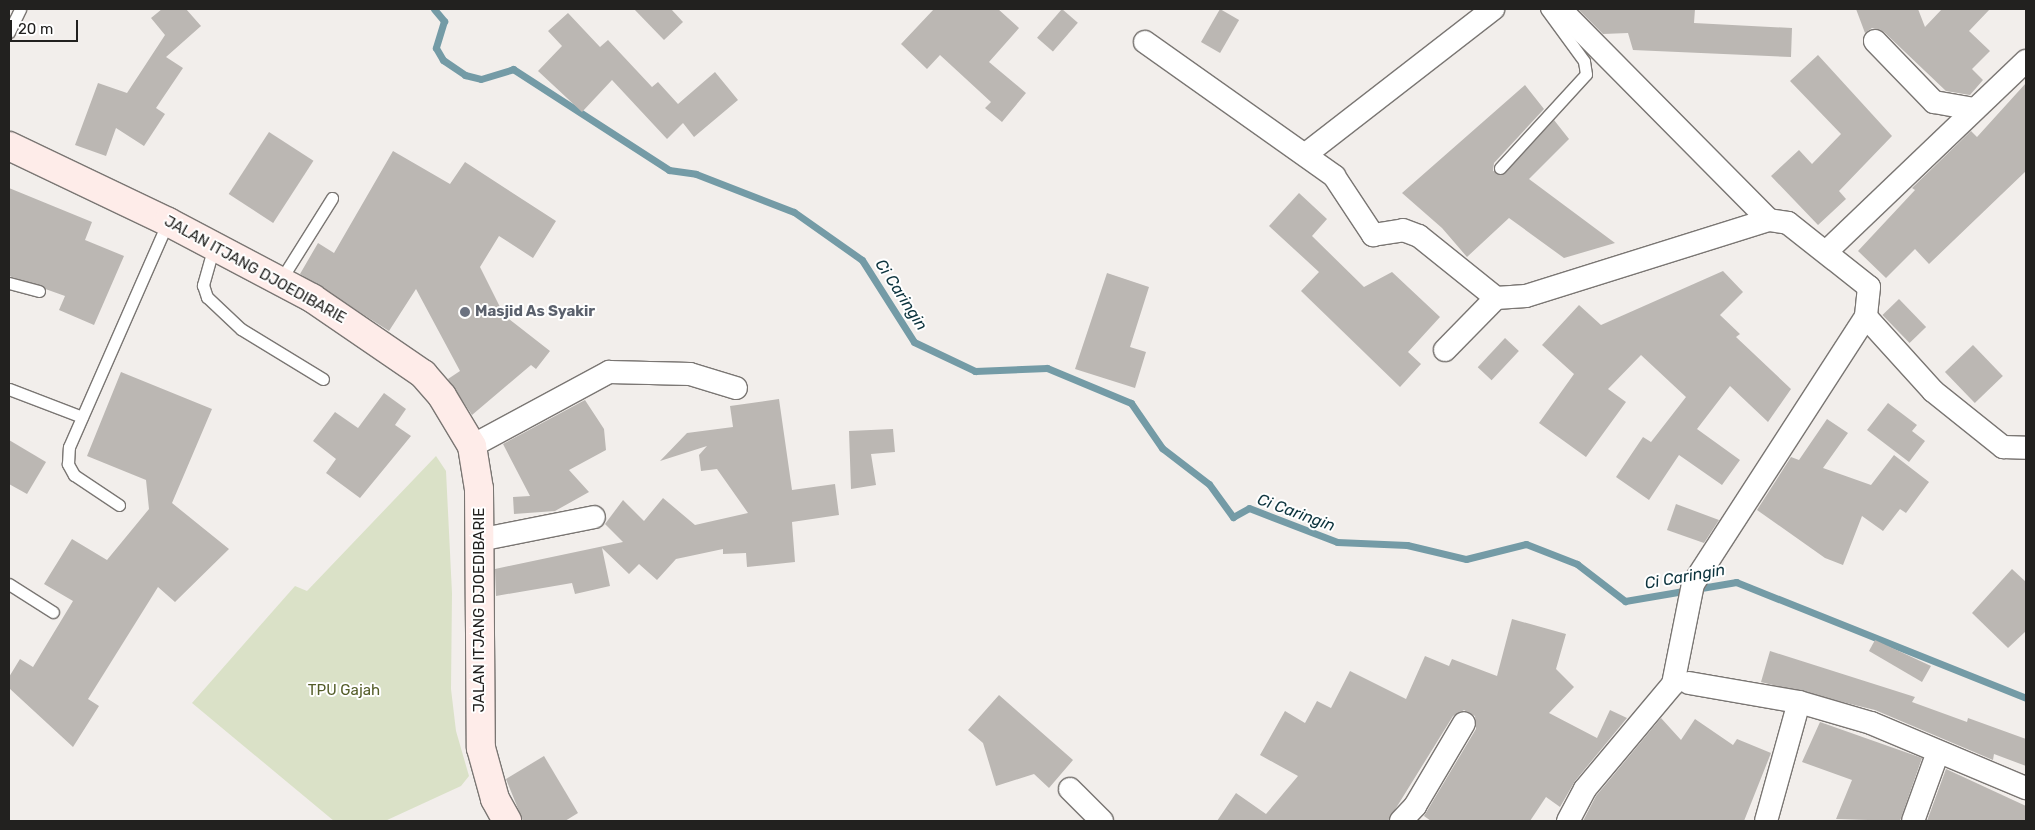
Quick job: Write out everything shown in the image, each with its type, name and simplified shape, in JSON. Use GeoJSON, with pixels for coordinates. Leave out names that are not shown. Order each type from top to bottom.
{"type":"FeatureCollection","features":[{"type":"Feature","properties":{"kind":"main road","name":"JALAN ITJANG DJOEDIBARIE"},"geometry":{"type":"LineString","coordinates":[[9,146],[168,222],[280,281],[423,374],[472,446],[479,489],[481,748],[495,798],[507,821]]}},
{"type":"Feature","properties":{"kind":"street"},"geometry":{"type":"LineString","coordinates":[[1306,154],[1493,9]]}},
{"type":"Feature","properties":{"kind":"street"},"geometry":{"type":"LineString","coordinates":[[1560,9],[1769,220]]}},
{"type":"Feature","properties":{"kind":"street"},"geometry":{"type":"LineString","coordinates":[[1875,41],[1934,102],[1974,109]]}},
{"type":"Feature","properties":{"kind":"street"},"geometry":{"type":"LineString","coordinates":[[1145,42],[1306,154],[1334,176],[1373,235],[1403,230],[1419,236],[1496,298]]}},
{"type":"Feature","properties":{"kind":"street"},"geometry":{"type":"LineString","coordinates":[[1827,251],[2026,61]]}},
{"type":"Feature","properties":{"kind":"street"},"geometry":{"type":"LineString","coordinates":[[1445,350],[1496,298],[1526,296],[1769,220],[1788,224],[1827,251],[1871,289],[1866,317],[1691,593],[1673,684],[1585,789],[1568,821]]}},
{"type":"Feature","properties":{"kind":"street"},"geometry":{"type":"LineString","coordinates":[[1866,317],[1933,391],[1979,431],[2003,446],[2026,448]]}},
{"type":"Feature","properties":{"kind":"street"},"geometry":{"type":"LineString","coordinates":[[472,446],[609,372],[690,374],[736,388]]}},
{"type":"Feature","properties":{"kind":"street"},"geometry":{"type":"LineString","coordinates":[[479,540],[594,517]]}},
{"type":"Feature","properties":{"kind":"street"},"geometry":{"type":"LineString","coordinates":[[1689,683],[1799,702],[1871,723],[2026,788]]}},
{"type":"Feature","properties":{"kind":"street"},"geometry":{"type":"LineString","coordinates":[[1766,821],[1799,702]]}},
{"type":"Feature","properties":{"kind":"street"},"geometry":{"type":"LineString","coordinates":[[1401,821],[1415,806],[1464,723]]}},
{"type":"Feature","properties":{"kind":"street"},"geometry":{"type":"LineString","coordinates":[[1913,821],[1938,752]]}},
{"type":"Feature","properties":{"kind":"street"},"geometry":{"type":"LineString","coordinates":[[1070,789],[1102,821]]}},
{"type":"Feature","properties":{"kind":"lane"},"geometry":{"type":"LineString","coordinates":[[9,32],[20,9]]}},
{"type":"Feature","properties":{"kind":"lane"},"geometry":{"type":"LineString","coordinates":[[1500,168],[1586,74],[1584,61],[1546,9]]}},
{"type":"Feature","properties":{"kind":"lane"},"geometry":{"type":"LineString","coordinates":[[280,281],[332,198]]}},
{"type":"Feature","properties":{"kind":"lane"},"geometry":{"type":"LineString","coordinates":[[119,505],[74,475],[68,464],[82,417],[168,222]]}},
{"type":"Feature","properties":{"kind":"lane"},"geometry":{"type":"LineString","coordinates":[[214,246],[204,285],[207,297],[241,329],[323,379]]}},
{"type":"Feature","properties":{"kind":"lane"},"geometry":{"type":"LineString","coordinates":[[9,284],[39,291]]}},
{"type":"Feature","properties":{"kind":"lane"},"geometry":{"type":"LineString","coordinates":[[9,389],[82,417]]}},
{"type":"Feature","properties":{"kind":"lane"},"geometry":{"type":"LineString","coordinates":[[9,584],[52,612]]}},
{"type":"Feature","properties":{"kind":"green space","name":"TPU Gajah"},"geometry":{"type":"Polygon","coordinates":[[[436,456],[446,471],[452,593],[451,689],[456,731],[469,776],[461,786],[385,821],[334,821],[192,703],[295,586],[307,591],[436,456]]]}},
{"type":"Feature","properties":{"kind":"building"},"geometry":{"type":"Polygon","coordinates":[[[162,9],[186,9],[201,26],[166,57],[183,68],[156,108],[165,114],[144,146],[116,128],[106,156],[75,145],[98,83],[127,93],[165,35],[151,18],[162,9]]]}},
{"type":"Feature","properties":{"kind":"building"},"geometry":{"type":"Polygon","coordinates":[[[634,9],[671,9],[683,22],[664,40],[634,9]]]}},
{"type":"Feature","properties":{"kind":"building"},"geometry":{"type":"Polygon","coordinates":[[[934,9],[998,9],[1019,28],[989,62],[1026,93],[1002,122],[985,108],[991,102],[940,55],[927,69],[901,44],[934,9]]]}},
{"type":"Feature","properties":{"kind":"building"},"geometry":{"type":"Polygon","coordinates":[[[1062,9],[1078,23],[1053,51],[1037,38],[1062,9]]]}},
{"type":"Feature","properties":{"kind":"building"},"geometry":{"type":"Polygon","coordinates":[[[1220,9],[1239,20],[1220,53],[1201,42],[1220,9]]]}},
{"type":"Feature","properties":{"kind":"building"},"geometry":{"type":"Polygon","coordinates":[[[1578,9],[1695,9],[1694,23],[1792,28],[1791,57],[1633,50],[1628,33],[1603,34],[1578,9]]]}},
{"type":"Feature","properties":{"kind":"building"},"geometry":{"type":"Polygon","coordinates":[[[1856,9],[1918,9],[1925,27],[1942,9],[1990,9],[1969,31],[1990,51],[1972,69],[1983,80],[1970,95],[1946,91],[1884,32],[1872,28],[1865,33],[1856,9]]]}},
{"type":"Feature","properties":{"kind":"building"},"geometry":{"type":"Polygon","coordinates":[[[568,13],[600,47],[608,40],[652,87],[658,82],[678,104],[715,72],[738,100],[694,137],[683,123],[667,139],[612,80],[582,112],[538,71],[562,46],[548,31],[568,13]]]}},
{"type":"Feature","properties":{"kind":"building"},"geometry":{"type":"Polygon","coordinates":[[[1818,55],[1892,136],[1839,191],[1846,199],[1818,225],[1771,176],[1799,150],[1812,164],[1841,134],[1790,81],[1818,55]]]}},
{"type":"Feature","properties":{"kind":"building"},"geometry":{"type":"Polygon","coordinates":[[[2026,83],[2026,171],[1929,264],[1915,249],[1886,278],[1858,251],[1915,190],[1912,188],[1971,131],[1977,137],[2026,83]]]}},
{"type":"Feature","properties":{"kind":"building"},"geometry":{"type":"Polygon","coordinates":[[[1525,85],[1544,109],[1494,163],[1493,171],[1505,173],[1554,120],[1569,139],[1529,179],[1615,243],[1564,258],[1509,218],[1467,257],[1442,228],[1402,193],[1525,85]]]}},
{"type":"Feature","properties":{"kind":"building"},"geometry":{"type":"Polygon","coordinates":[[[269,132],[313,161],[273,223],[229,194],[269,132]]]}},
{"type":"Feature","properties":{"kind":"building"},"geometry":{"type":"Polygon","coordinates":[[[393,151],[450,184],[465,162],[556,221],[533,258],[499,236],[480,267],[504,315],[550,351],[536,369],[531,365],[472,415],[448,379],[460,371],[416,289],[389,331],[300,274],[318,243],[334,253],[393,151]]]}},
{"type":"Feature","properties":{"kind":"building"},"geometry":{"type":"Polygon","coordinates":[[[9,188],[92,222],[85,240],[124,256],[94,325],[59,310],[65,296],[9,276],[9,188]]]}},
{"type":"Feature","properties":{"kind":"building"},"geometry":{"type":"Polygon","coordinates":[[[1299,193],[1327,219],[1312,236],[1364,287],[1392,272],[1440,317],[1408,352],[1421,364],[1400,387],[1301,291],[1319,272],[1269,226],[1299,193]]]}},
{"type":"Feature","properties":{"kind":"building"},"geometry":{"type":"Polygon","coordinates":[[[1723,271],[1743,292],[1720,315],[1740,334],[1736,337],[1791,389],[1768,422],[1730,386],[1697,429],[1740,460],[1722,485],[1679,455],[1649,500],[1616,477],[1643,437],[1651,442],[1686,397],[1641,355],[1608,389],[1626,402],[1586,457],[1539,423],[1574,374],[1542,345],[1579,305],[1601,325],[1723,271]]]}},
{"type":"Feature","properties":{"kind":"building"},"geometry":{"type":"Polygon","coordinates":[[[1107,273],[1149,287],[1130,347],[1146,352],[1135,388],[1075,369],[1107,273]]]}},
{"type":"Feature","properties":{"kind":"building"},"geometry":{"type":"Polygon","coordinates":[[[1899,299],[1926,327],[1910,343],[1882,315],[1899,299]]]}},
{"type":"Feature","properties":{"kind":"building"},"geometry":{"type":"Polygon","coordinates":[[[1505,338],[1519,351],[1492,380],[1478,367],[1505,338]]]}},
{"type":"Feature","properties":{"kind":"building"},"geometry":{"type":"Polygon","coordinates":[[[1973,345],[2003,376],[1975,403],[1945,372],[1973,345]]]}},
{"type":"Feature","properties":{"kind":"building"},"geometry":{"type":"Polygon","coordinates":[[[121,372],[212,409],[172,503],[229,549],[175,602],[158,587],[88,699],[99,706],[73,747],[9,688],[9,677],[20,659],[33,667],[73,601],[44,584],[72,539],[107,560],[149,509],[146,480],[87,456],[121,372]]]}},
{"type":"Feature","properties":{"kind":"building"},"geometry":{"type":"Polygon","coordinates":[[[384,393],[406,409],[395,425],[411,436],[360,498],[326,473],[336,459],[313,441],[335,412],[358,428],[384,393]]]}},
{"type":"Feature","properties":{"kind":"building"},"geometry":{"type":"Polygon","coordinates":[[[779,399],[792,490],[835,484],[839,515],[792,522],[795,562],[747,567],[746,553],[723,554],[723,549],[676,559],[657,580],[639,564],[629,574],[602,548],[610,586],[575,594],[572,583],[496,596],[495,569],[623,542],[605,524],[623,500],[644,521],[663,498],[695,525],[748,513],[717,469],[701,471],[699,455],[707,446],[660,461],[687,433],[733,427],[730,406],[779,399]]]}},
{"type":"Feature","properties":{"kind":"building"},"geometry":{"type":"Polygon","coordinates":[[[585,400],[604,429],[606,450],[569,470],[589,492],[555,511],[514,514],[513,497],[530,496],[503,444],[585,400]]]}},
{"type":"Feature","properties":{"kind":"building"},"geometry":{"type":"Polygon","coordinates":[[[1888,403],[1917,425],[1912,431],[1925,441],[1909,462],[1867,430],[1888,403]]]}},
{"type":"Feature","properties":{"kind":"building"},"geometry":{"type":"Polygon","coordinates":[[[1827,419],[1848,433],[1823,468],[1871,485],[1894,455],[1929,482],[1906,513],[1900,509],[1883,531],[1862,516],[1843,565],[1825,558],[1757,510],[1791,457],[1799,460],[1827,419]]]}},
{"type":"Feature","properties":{"kind":"building"},"geometry":{"type":"Polygon","coordinates":[[[893,429],[895,452],[871,454],[876,485],[851,489],[849,431],[893,429]]]}},
{"type":"Feature","properties":{"kind":"building"},"geometry":{"type":"Polygon","coordinates":[[[9,440],[46,462],[27,494],[9,484],[9,440]]]}},
{"type":"Feature","properties":{"kind":"building"},"geometry":{"type":"Polygon","coordinates":[[[1676,504],[1719,520],[1704,543],[1667,530],[1676,504]]]}},
{"type":"Feature","properties":{"kind":"building"},"geometry":{"type":"Polygon","coordinates":[[[2012,569],[2026,582],[2026,631],[2008,648],[1972,613],[2012,569]]]}},
{"type":"Feature","properties":{"kind":"building"},"geometry":{"type":"Polygon","coordinates":[[[1512,619],[1566,634],[1556,669],[1574,687],[1549,713],[1597,738],[1610,710],[1627,718],[1575,781],[1560,807],[1546,797],[1530,821],[1431,821],[1424,816],[1476,729],[1475,716],[1464,710],[1453,716],[1388,821],[1217,821],[1236,793],[1266,814],[1298,776],[1260,755],[1285,711],[1305,723],[1317,701],[1331,708],[1350,671],[1406,699],[1425,656],[1449,666],[1452,659],[1497,676],[1512,619]]]}},
{"type":"Feature","properties":{"kind":"building"},"geometry":{"type":"Polygon","coordinates":[[[1875,640],[1931,666],[1922,682],[1869,651],[1875,640]]]}},
{"type":"Feature","properties":{"kind":"building"},"geometry":{"type":"Polygon","coordinates":[[[1770,651],[1915,697],[1912,702],[1967,722],[1968,718],[2026,739],[2026,766],[1994,754],[1993,760],[1875,710],[1761,682],[1770,651]]]}},
{"type":"Feature","properties":{"kind":"building"},"geometry":{"type":"Polygon","coordinates":[[[999,695],[1073,760],[1049,788],[1034,774],[996,786],[983,743],[968,730],[999,695]]]}},
{"type":"Feature","properties":{"kind":"building"},"geometry":{"type":"Polygon","coordinates":[[[1661,718],[1681,740],[1695,719],[1733,745],[1737,739],[1771,753],[1744,821],[1583,821],[1596,796],[1661,718]]]}},
{"type":"Feature","properties":{"kind":"building"},"geometry":{"type":"Polygon","coordinates":[[[1820,722],[1922,758],[1900,821],[1836,819],[1852,780],[1802,762],[1820,722]]]}},
{"type":"Feature","properties":{"kind":"building"},"geometry":{"type":"Polygon","coordinates":[[[544,756],[578,813],[565,821],[523,821],[506,779],[544,756]]]}},
{"type":"Feature","properties":{"kind":"building"},"geometry":{"type":"Polygon","coordinates":[[[1946,769],[2026,806],[2026,821],[1927,821],[1946,769]]]}},
{"type":"Feature","properties":{"kind":"waterway","name":"Ci Caringin"},"geometry":{"type":"LineString","coordinates":[[434,9],[444,21],[436,48],[443,60],[465,75],[481,79],[513,69],[669,170],[696,174],[794,212],[862,260],[914,342],[975,371],[1047,368],[1131,403],[1162,448],[1209,484],[1233,517],[1249,508],[1337,542],[1407,545],[1466,559],[1526,544],[1577,564],[1625,601],[1736,582],[2026,698]]}},
{"type":"Feature","properties":{"kind":"place","name":"Masjid As Syakir"},"geometry":{"type":"Point","coordinates":[465,312]}}]}
